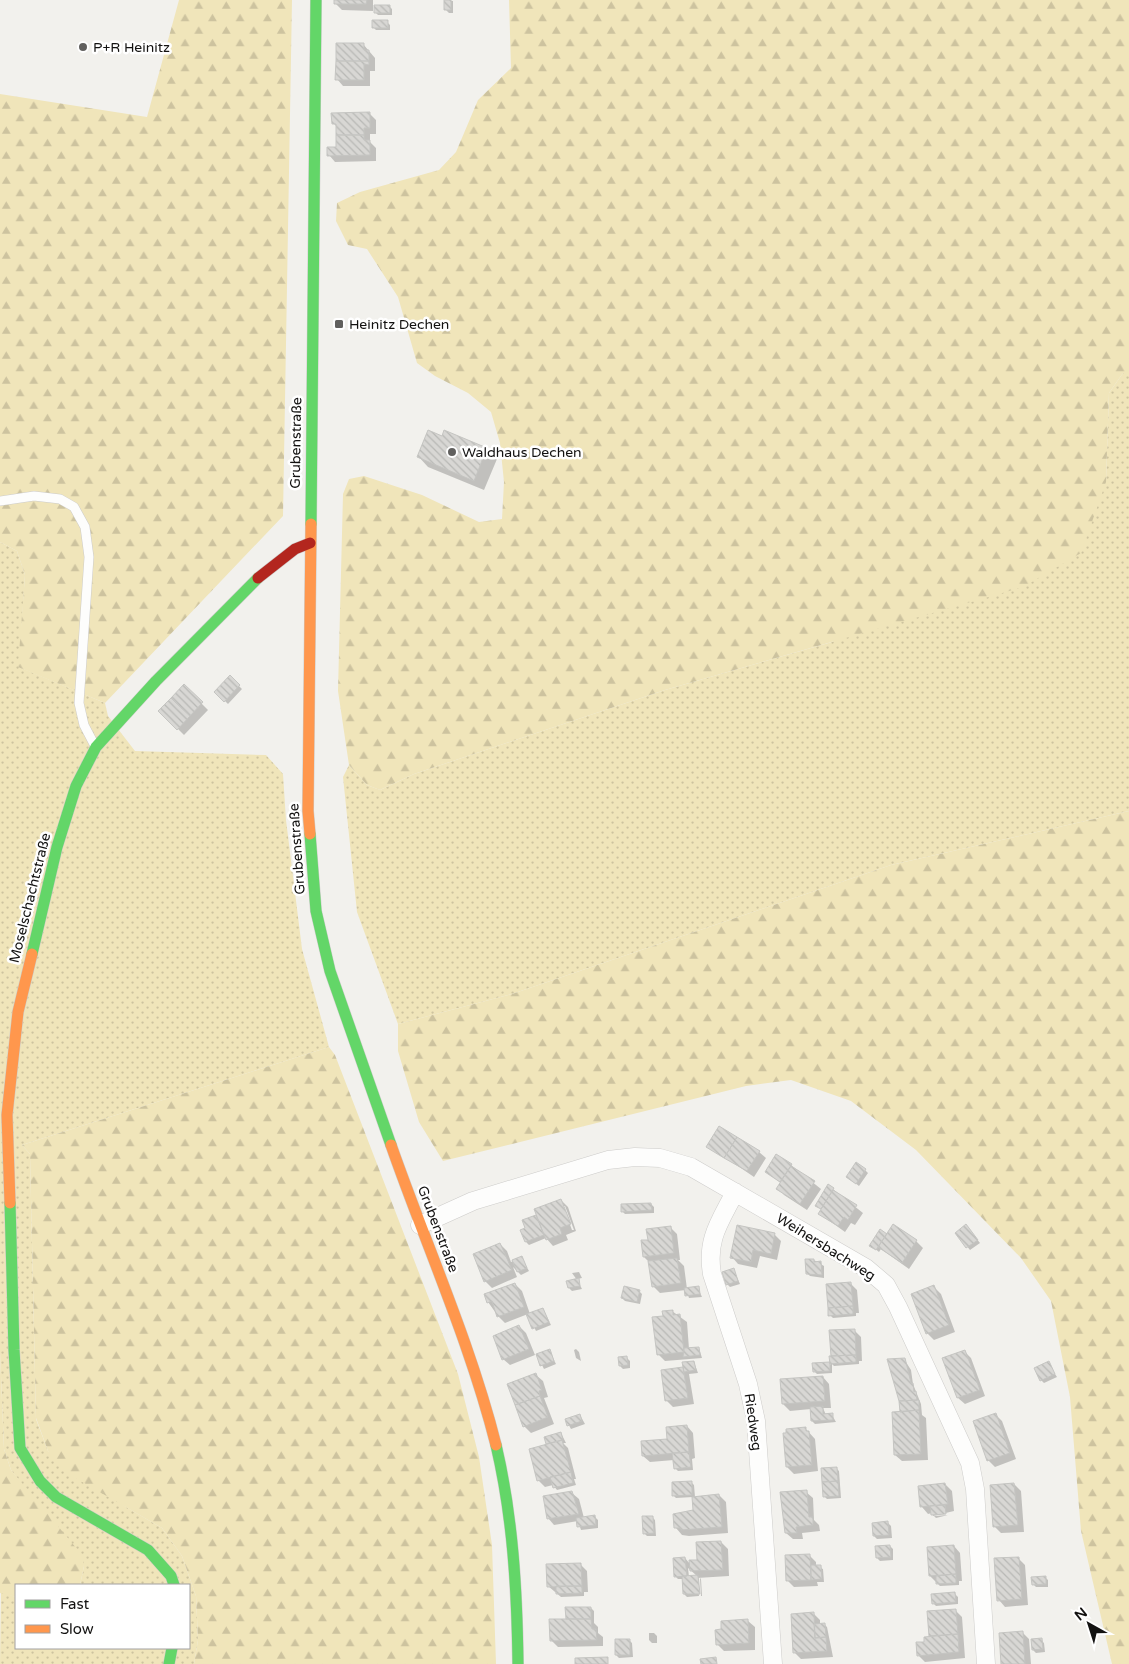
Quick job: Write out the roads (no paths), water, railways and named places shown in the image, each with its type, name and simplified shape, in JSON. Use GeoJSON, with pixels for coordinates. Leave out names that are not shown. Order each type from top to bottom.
{"type":"FeatureCollection","features":[{"type":"Feature","properties":{"kind":"street","name":"Grubenstraße"},"geometry":{"type":"LineString","coordinates":[[316,0],[308,811],[316,911],[330,972],[348,1026],[420,1225],[462,1334],[486,1406],[501,1467],[510,1524],[516,1586],[518,1664]]}},
{"type":"Feature","properties":{"kind":"street","name":"Moselschachtstraße"},"geometry":{"type":"LineString","coordinates":[[174,1584],[171,1576],[148,1550],[56,1497],[40,1481],[20,1448],[7,1115],[18,1012],[57,847],[76,786],[96,747],[156,681],[267,569],[295,549],[310,543]]}},
{"type":"Feature","properties":{"kind":"street","name":"Weihersbachweg"},"geometry":{"type":"LineString","coordinates":[[420,1225],[473,1201],[608,1160],[635,1157],[660,1158],[691,1167],[866,1268],[886,1285],[898,1307],[970,1463],[975,1489],[986,1664]]}},
{"type":"Feature","properties":{"kind":"street","name":"Riedweg"},"geometry":{"type":"LineString","coordinates":[[735,1192],[712,1239],[709,1255],[712,1274],[748,1384],[756,1421],[773,1664]]}},
{"type":"Feature","properties":{"kind":"street"},"geometry":{"type":"LineString","coordinates":[[170,1664],[172,1649]]}},
{"type":"Feature","properties":{"kind":"lane"},"geometry":{"type":"LineString","coordinates":[[0,501],[34,496],[60,499],[74,507],[85,527],[89,557],[79,703],[84,725],[96,747]]}},
{"type":"Feature","properties":{"kind":"place","name":"P+R Heinitz"},"geometry":{"type":"Point","coordinates":[83,47]}},
{"type":"Feature","properties":{"kind":"place","name":"Heinitz Dechen"},"geometry":{"type":"Point","coordinates":[339,324]}},
{"type":"Feature","properties":{"kind":"place","name":"Waldhaus Dechen"},"geometry":{"type":"Point","coordinates":[452,452]}}]}
